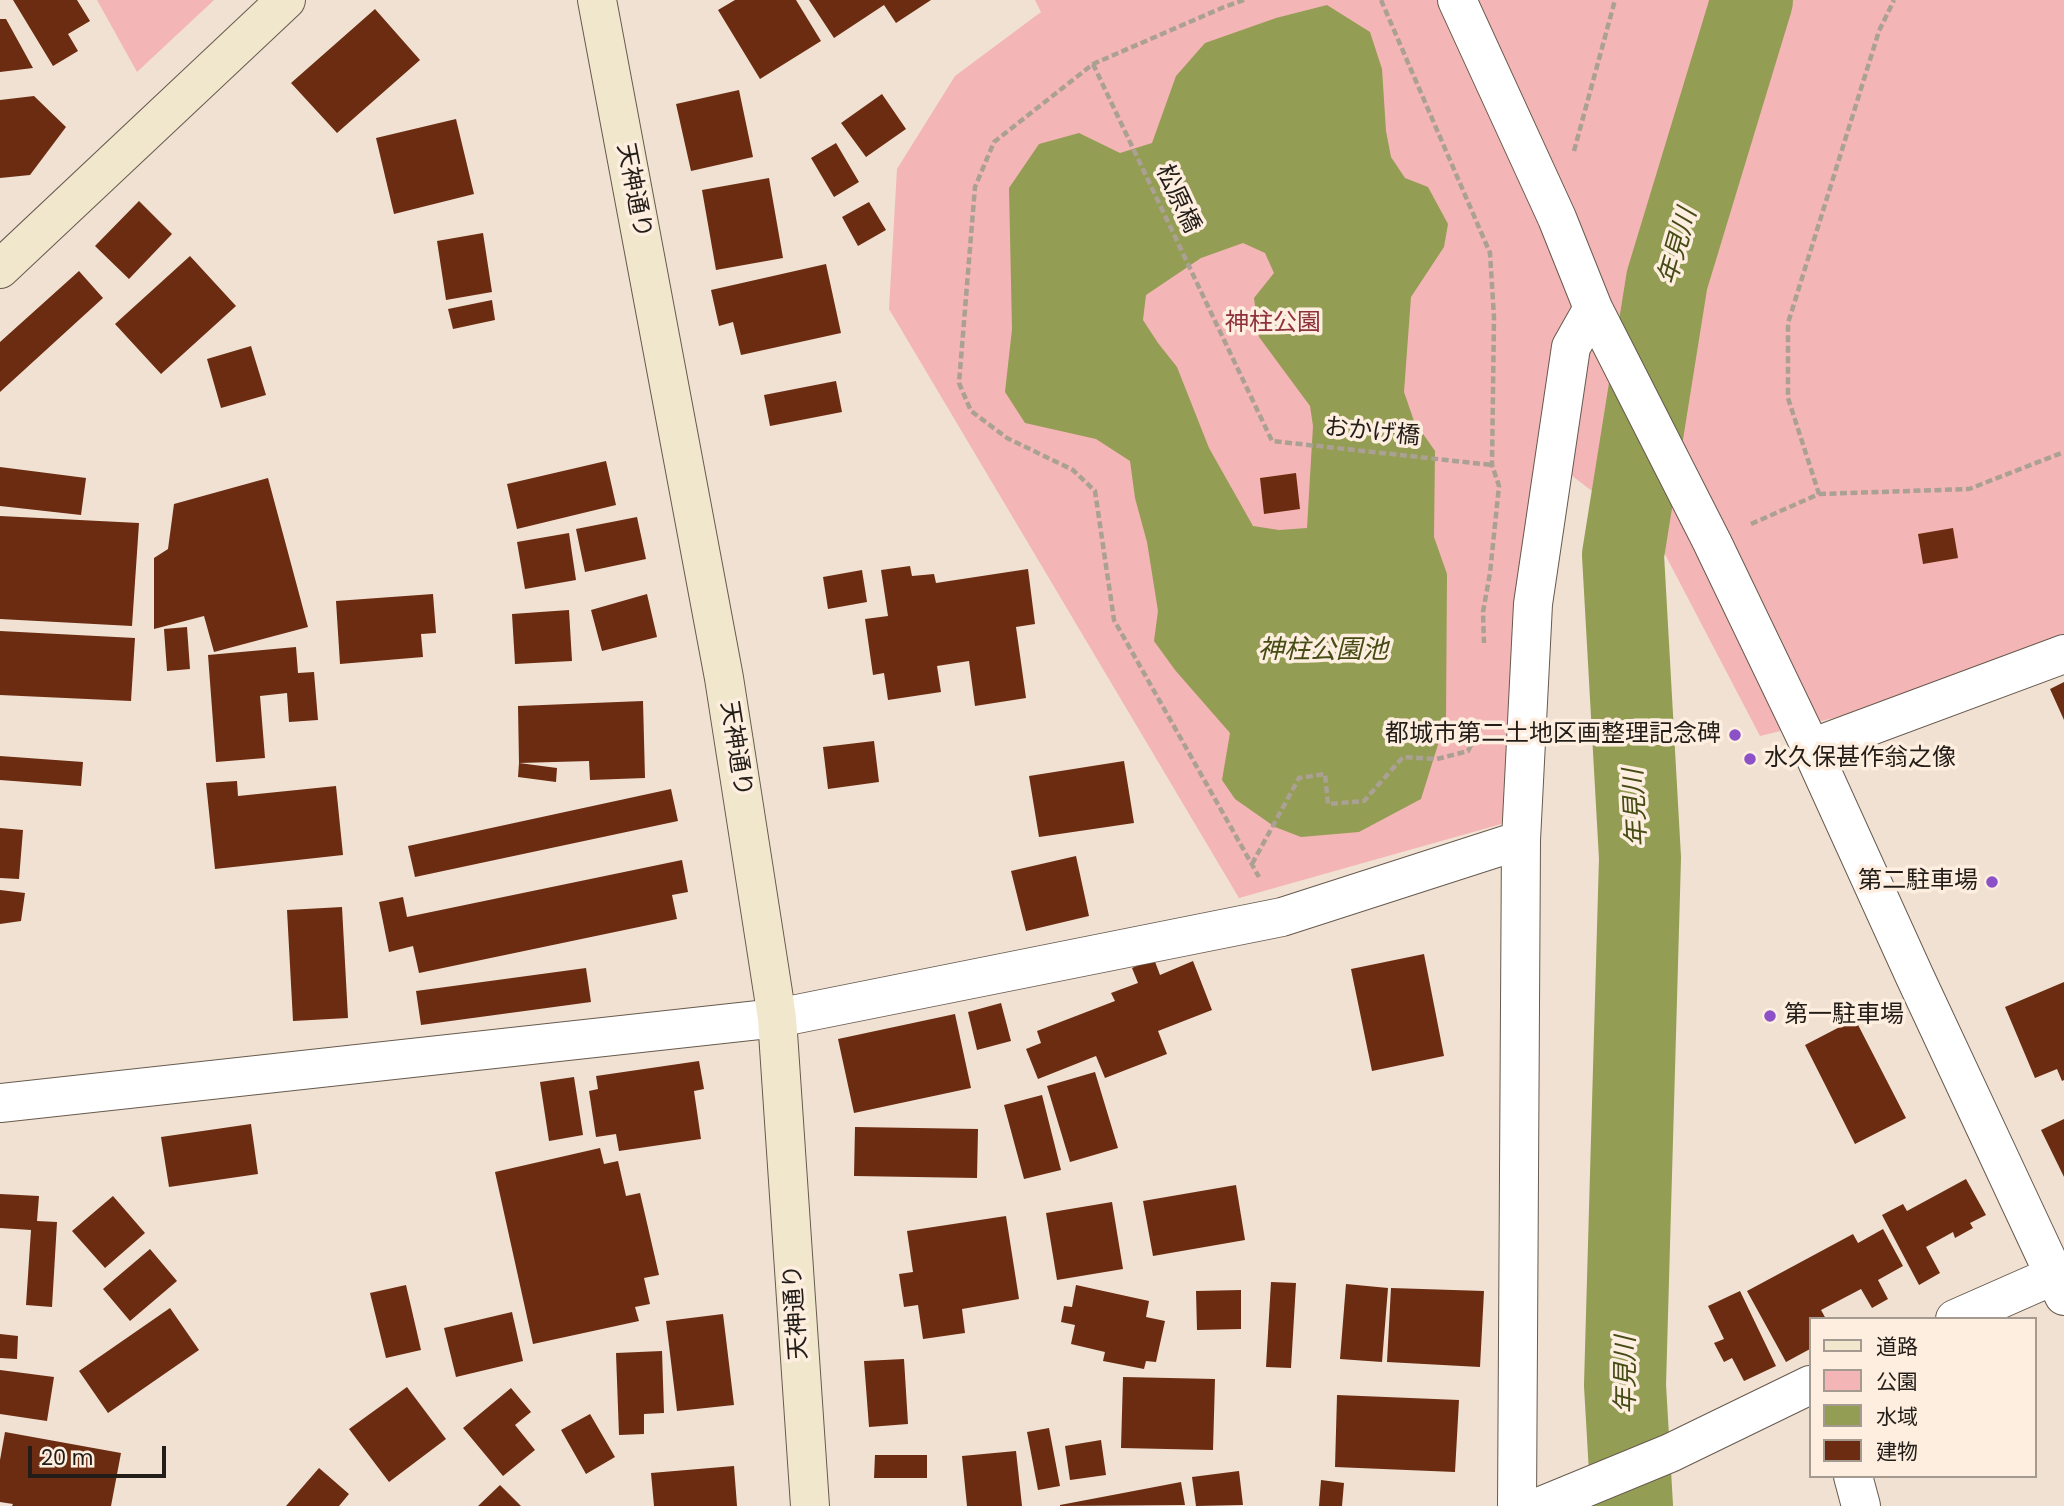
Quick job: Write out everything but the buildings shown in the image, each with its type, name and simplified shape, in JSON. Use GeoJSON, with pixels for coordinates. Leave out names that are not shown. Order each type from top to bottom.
{"type":"FeatureCollection","features":[{"type":"Feature","properties":{"kind":"street"},"geometry":{"type":"LineString","coordinates":[[0,269],[286,0]]}},
{"type":"Feature","properties":{"kind":"street","name":"天神通り"},"geometry":{"type":"LineString","coordinates":[[597,0],[724,678],[778,1018],[810,1506]]}},
{"type":"Feature","properties":{"kind":"street"},"geometry":{"type":"LineString","coordinates":[[1457,0],[1556,218],[1593,308],[1712,542],[1811,748],[1909,965],[2061,1280],[1960,1317]]}},
{"type":"Feature","properties":{"kind":"street"},"geometry":{"type":"LineString","coordinates":[[1517,1506],[1521,840],[1533,604],[1572,347],[1593,308]]}},
{"type":"Feature","properties":{"kind":"street"},"geometry":{"type":"LineString","coordinates":[[1811,748],[2064,654]]}},
{"type":"Feature","properties":{"kind":"street"},"geometry":{"type":"LineString","coordinates":[[0,1103],[778,1018],[1282,917],[1521,840]]}},
{"type":"Feature","properties":{"kind":"street"},"geometry":{"type":"LineString","coordinates":[[1541,1506],[1670,1453],[1808,1385]]}},
{"type":"Feature","properties":{"kind":"street"},"geometry":{"type":"LineString","coordinates":[[1854,1478],[1861,1506]]}},
{"type":"Feature","properties":{"kind":"path"},"geometry":{"type":"LineString","coordinates":[[1244,0],[1093,64],[994,142],[975,187],[959,383],[971,411],[1007,438],[1073,470],[1095,491],[1114,621],[1282,917]]}},
{"type":"Feature","properties":{"kind":"path"},"geometry":{"type":"LineString","coordinates":[[1381,0],[1490,253],[1494,317],[1492,465],[1499,486],[1483,612],[1485,650]]}},
{"type":"Feature","properties":{"kind":"path"},"geometry":{"type":"LineString","coordinates":[[1574,154],[1615,0]]}},
{"type":"Feature","properties":{"kind":"path"},"geometry":{"type":"LineString","coordinates":[[1819,494],[1788,398],[1788,323],[1879,31],[1894,0]]}},
{"type":"Feature","properties":{"kind":"path","name":"松原橋"},"geometry":{"type":"LineString","coordinates":[[1093,64],[1272,441],[1298,443]]}},
{"type":"Feature","properties":{"kind":"path","name":"おかげ橋"},"geometry":{"type":"LineString","coordinates":[[1298,443],[1492,465]]}},
{"type":"Feature","properties":{"kind":"path"},"geometry":{"type":"LineString","coordinates":[[1712,542],[1819,494],[1969,489],[2063,454]]}},
{"type":"Feature","properties":{"kind":"path"},"geometry":{"type":"LineString","coordinates":[[1252,864],[1299,778],[1325,774],[1328,804],[1364,801],[1403,757],[1437,759],[1468,751],[1486,715]]}},
{"type":"Feature","properties":{"kind":"green space"},"geometry":{"type":"Polygon","coordinates":[[[97,0],[214,0],[137,72],[97,0]]]}},
{"type":"Feature","properties":{"kind":"green space","name":"神柱公園"},"geometry":{"type":"Polygon","coordinates":[[[1035,0],[2064,0],[2064,637],[1866,710],[1760,736],[1658,541],[1563,469],[1545,616],[1537,814],[1239,898],[889,309],[897,169],[955,76],[1041,12],[1035,0]]]}},
{"type":"Feature","properties":{"kind":"water","name":"神柱公園池"},"geometry":{"type":"Polygon","coordinates":[[[1327,5],[1370,32],[1382,69],[1386,131],[1391,157],[1405,178],[1428,187],[1448,224],[1444,247],[1411,297],[1404,392],[1414,421],[1435,451],[1434,537],[1447,574],[1446,719],[1421,799],[1359,832],[1301,837],[1275,827],[1235,799],[1222,780],[1230,733],[1175,670],[1154,641],[1158,611],[1130,461],[1096,439],[1025,423],[1005,392],[1012,329],[1009,188],[1039,144],[1079,133],[1120,153],[1152,143],[1176,76],[1205,43],[1276,18],[1327,5]],[[1243,243],[1201,258],[1146,295],[1143,320],[1177,367],[1209,448],[1253,526],[1279,530],[1307,528],[1313,426],[1310,406],[1259,337],[1254,298],[1274,273],[1265,253],[1243,243]]]}},
{"type":"Feature","properties":{"kind":"waterway","name":"年見川"},"geometry":{"type":"LineString","coordinates":[[1632,1506],[1625,1385],[1640,858],[1623,555],[1667,280],[1752,0]]}},
{"type":"Feature","properties":{"kind":"place","name":"都城市第二土地区画整理記念碑"},"geometry":{"type":"Point","coordinates":[1735,735]}},
{"type":"Feature","properties":{"kind":"place","name":"水久保甚作翁之像"},"geometry":{"type":"Point","coordinates":[1750,759]}},
{"type":"Feature","properties":{"kind":"place","name":"第二駐車場"},"geometry":{"type":"Point","coordinates":[1992,882]}},
{"type":"Feature","properties":{"kind":"place","name":"第一駐車場"},"geometry":{"type":"Point","coordinates":[1770,1016]}}]}
